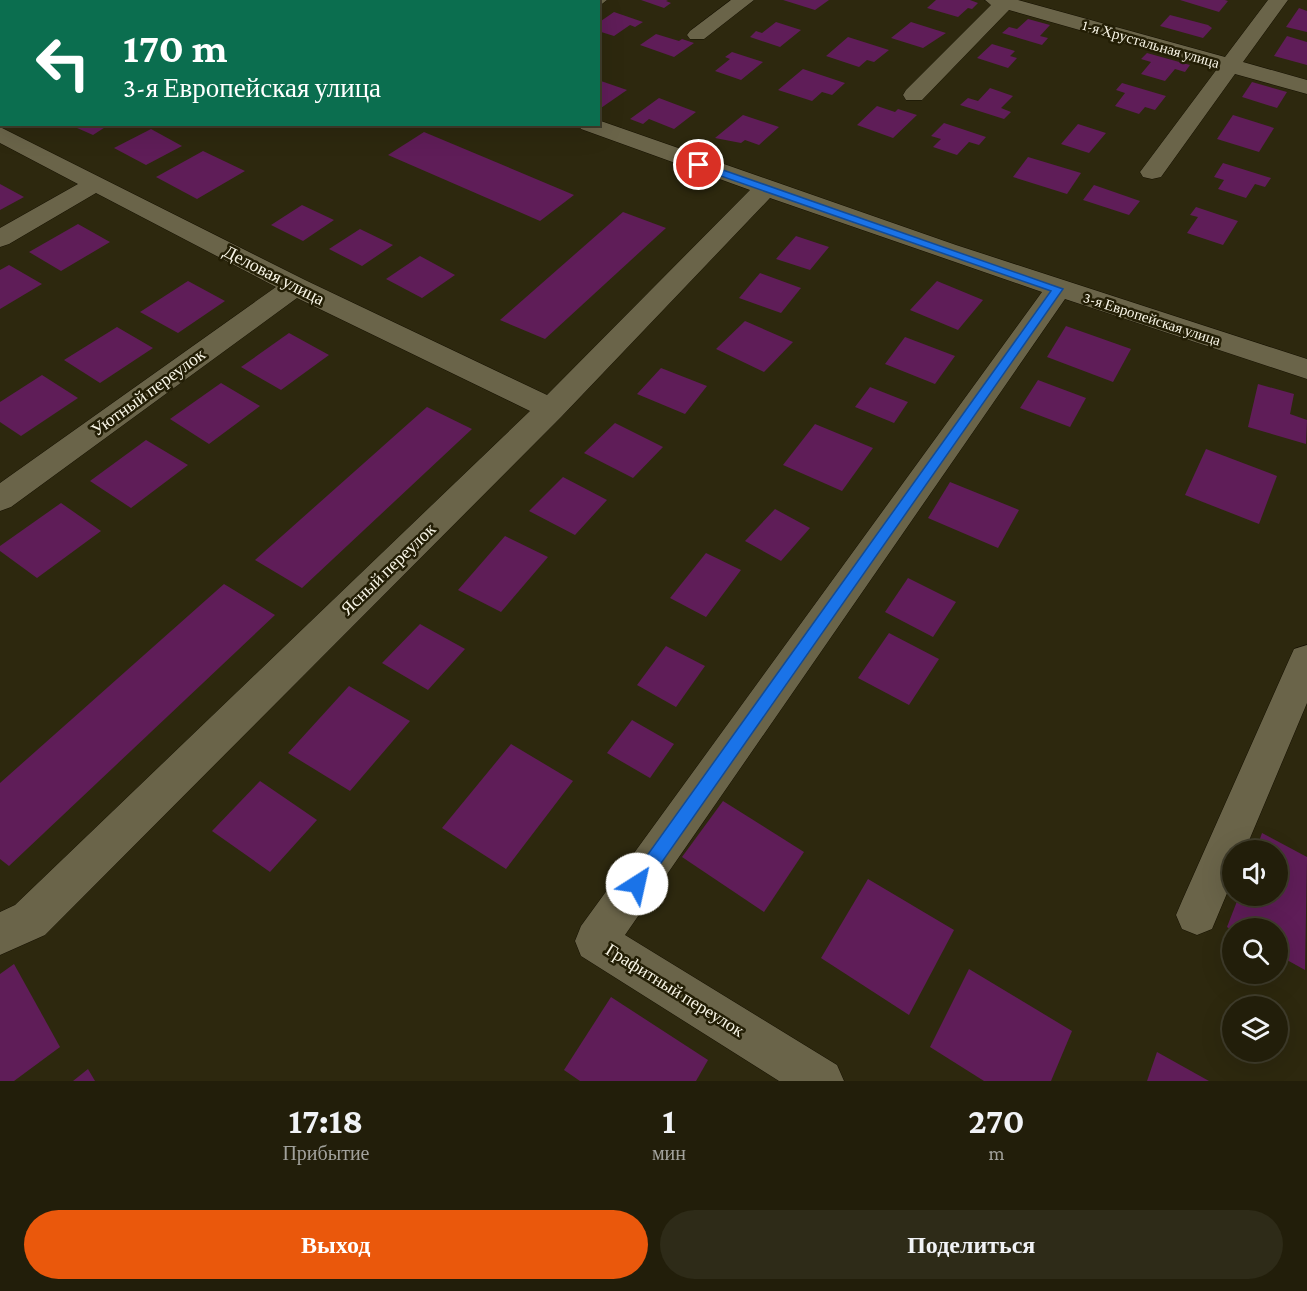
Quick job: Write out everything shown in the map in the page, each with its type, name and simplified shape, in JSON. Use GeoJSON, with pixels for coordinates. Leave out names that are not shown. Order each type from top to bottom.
{"type":"FeatureCollection","features":[{"type":"Feature","properties":{"kind":"street"},"geometry":{"type":"LineString","coordinates":[[698,35],[744,0]]}},
{"type":"Feature","properties":{"kind":"street"},"geometry":{"type":"LineString","coordinates":[[1152,172],[1278,0]]}},
{"type":"Feature","properties":{"kind":"street"},"geometry":{"type":"LineString","coordinates":[[914,95],[1002,1]]}},
{"type":"Feature","properties":{"kind":"street","name":"1-я Хрустальная улица"},"geometry":{"type":"LineString","coordinates":[[1002,1],[1307,87]]}},
{"type":"Feature","properties":{"kind":"street","name":"3-я Европейская улица"},"geometry":{"type":"LineString","coordinates":[[595,126],[765,189],[1058,289],[1307,369]]}},
{"type":"Feature","properties":{"kind":"street","name":"Деловая улица"},"geometry":{"type":"LineString","coordinates":[[0,134],[295,286],[551,409]]}},
{"type":"Feature","properties":{"kind":"street"},"geometry":{"type":"LineString","coordinates":[[0,239],[95,184]]}},
{"type":"Feature","properties":{"kind":"street","name":"Ясный переулок"},"geometry":{"type":"LineString","coordinates":[[0,934],[30,920],[551,409],[765,189]]}},
{"type":"Feature","properties":{"kind":"street","name":"Уютный переулок"},"geometry":{"type":"LineString","coordinates":[[0,499],[295,286]]}},
{"type":"Feature","properties":{"kind":"street","name":"Графитный переулок"},"geometry":{"type":"LineString","coordinates":[[821,1081],[596,941],[1058,289]]}},
{"type":"Feature","properties":{"kind":"street"},"geometry":{"type":"LineString","coordinates":[[1197,915],[1307,660]]}},
{"type":"Feature","properties":{"kind":"building"},"geometry":{"type":"Polygon","coordinates":[[[641,0],[668,0],[666,1],[671,3],[664,8],[641,0]]]}},
{"type":"Feature","properties":{"kind":"building"},"geometry":{"type":"Polygon","coordinates":[[[783,0],[829,0],[815,10],[783,0]]]}},
{"type":"Feature","properties":{"kind":"building"},"geometry":{"type":"Polygon","coordinates":[[[936,0],[970,0],[978,3],[958,17],[927,8],[936,0]]]}},
{"type":"Feature","properties":{"kind":"building"},"geometry":{"type":"Polygon","coordinates":[[[1180,0],[1225,0],[1228,1],[1219,12],[1180,0]]]}},
{"type":"Feature","properties":{"kind":"building"},"geometry":{"type":"Polygon","coordinates":[[[1299,8],[1307,11],[1307,32],[1286,27],[1299,8]]]}},
{"type":"Feature","properties":{"kind":"building"},"geometry":{"type":"Polygon","coordinates":[[[614,12],[643,22],[635,27],[630,25],[614,36],[600,32],[600,22],[614,12]]]}},
{"type":"Feature","properties":{"kind":"building"},"geometry":{"type":"Polygon","coordinates":[[[1170,15],[1212,28],[1203,38],[1160,26],[1170,15]]]}},
{"type":"Feature","properties":{"kind":"building"},"geometry":{"type":"Polygon","coordinates":[[[1028,19],[1050,25],[1040,36],[1048,38],[1042,45],[1002,33],[1009,27],[1017,29],[1028,19]]]}},
{"type":"Feature","properties":{"kind":"building"},"geometry":{"type":"Polygon","coordinates":[[[776,22],[801,30],[780,47],[750,37],[756,31],[762,33],[776,22]]]}},
{"type":"Feature","properties":{"kind":"building"},"geometry":{"type":"Polygon","coordinates":[[[911,22],[946,33],[923,48],[891,38],[911,22]]]}},
{"type":"Feature","properties":{"kind":"building"},"geometry":{"type":"Polygon","coordinates":[[[656,34],[694,43],[674,57],[640,45],[656,34]]]}},
{"type":"Feature","properties":{"kind":"building"},"geometry":{"type":"Polygon","coordinates":[[[1287,36],[1307,42],[1307,65],[1274,56],[1287,36]]]}},
{"type":"Feature","properties":{"kind":"building"},"geometry":{"type":"Polygon","coordinates":[[[848,37],[889,50],[874,62],[867,60],[859,67],[826,56],[848,37]]]}},
{"type":"Feature","properties":{"kind":"building"},"geometry":{"type":"Polygon","coordinates":[[[992,44],[1015,51],[1010,56],[1017,58],[1008,68],[977,58],[992,44]]]}},
{"type":"Feature","properties":{"kind":"building"},"geometry":{"type":"Polygon","coordinates":[[[732,52],[763,62],[741,80],[715,71],[730,59],[725,57],[732,52]]]}},
{"type":"Feature","properties":{"kind":"building"},"geometry":{"type":"Polygon","coordinates":[[[1147,53],[1190,65],[1185,72],[1175,69],[1165,81],[1141,74],[1151,62],[1141,59],[1147,53]]]}},
{"type":"Feature","properties":{"kind":"building"},"geometry":{"type":"Polygon","coordinates":[[[803,69],[845,83],[832,95],[822,92],[812,101],[778,90],[803,69]]]}},
{"type":"Feature","properties":{"kind":"building"},"geometry":{"type":"Polygon","coordinates":[[[600,81],[627,90],[600,109],[600,81]]]}},
{"type":"Feature","properties":{"kind":"building"},"geometry":{"type":"Polygon","coordinates":[[[1252,82],[1287,92],[1277,108],[1242,97],[1252,82]]]}},
{"type":"Feature","properties":{"kind":"building"},"geometry":{"type":"Polygon","coordinates":[[[1122,83],[1166,96],[1155,110],[1145,107],[1139,114],[1115,106],[1125,93],[1116,90],[1122,83]]]}},
{"type":"Feature","properties":{"kind":"building"},"geometry":{"type":"Polygon","coordinates":[[[990,88],[1013,96],[1001,108],[1011,112],[1004,119],[960,105],[968,98],[978,101],[990,88]]]}},
{"type":"Feature","properties":{"kind":"building"},"geometry":{"type":"Polygon","coordinates":[[[659,98],[696,112],[674,129],[649,119],[643,124],[630,119],[659,98]]]}},
{"type":"Feature","properties":{"kind":"building"},"geometry":{"type":"Polygon","coordinates":[[[877,106],[895,112],[898,109],[917,115],[893,138],[857,125],[877,106]]]}},
{"type":"Feature","properties":{"kind":"building"},"geometry":{"type":"Polygon","coordinates":[[[743,115],[779,127],[759,145],[745,140],[741,143],[715,138],[743,115]]]}},
{"type":"Feature","properties":{"kind":"building"},"geometry":{"type":"Polygon","coordinates":[[[1233,115],[1274,128],[1259,152],[1217,139],[1233,115]]]}},
{"type":"Feature","properties":{"kind":"building"},"geometry":{"type":"Polygon","coordinates":[[[944,123],[986,137],[979,145],[969,142],[957,155],[933,147],[941,139],[931,136],[944,123]]]}},
{"type":"Feature","properties":{"kind":"building"},"geometry":{"type":"Polygon","coordinates":[[[1078,124],[1106,133],[1089,153],[1061,144],[1078,124]]]}},
{"type":"Feature","properties":{"kind":"building"},"geometry":{"type":"Polygon","coordinates":[[[73,126],[107,126],[93,135],[73,126]]]}},
{"type":"Feature","properties":{"kind":"building"},"geometry":{"type":"Polygon","coordinates":[[[151,129],[182,146],[146,165],[114,148],[151,129]]]}},
{"type":"Feature","properties":{"kind":"building"},"geometry":{"type":"Polygon","coordinates":[[[424,132],[574,195],[540,221],[388,155],[424,132]]]}},
{"type":"Feature","properties":{"kind":"building"},"geometry":{"type":"Polygon","coordinates":[[[203,151],[245,171],[197,199],[156,177],[203,151]]]}},
{"type":"Feature","properties":{"kind":"building"},"geometry":{"type":"Polygon","coordinates":[[[1028,157],[1081,173],[1067,194],[1013,177],[1028,157]]]}},
{"type":"Feature","properties":{"kind":"building"},"geometry":{"type":"Polygon","coordinates":[[[1223,163],[1271,178],[1265,187],[1255,184],[1246,198],[1218,189],[1224,180],[1214,177],[1223,163]]]}},
{"type":"Feature","properties":{"kind":"building"},"geometry":{"type":"Polygon","coordinates":[[[0,184],[24,197],[0,210],[0,184]]]}},
{"type":"Feature","properties":{"kind":"building"},"geometry":{"type":"Polygon","coordinates":[[[1094,185],[1140,201],[1129,215],[1083,200],[1094,185]]]}},
{"type":"Feature","properties":{"kind":"building"},"geometry":{"type":"Polygon","coordinates":[[[302,205],[334,220],[303,241],[271,225],[302,205]]]}},
{"type":"Feature","properties":{"kind":"building"},"geometry":{"type":"Polygon","coordinates":[[[1196,207],[1238,221],[1223,245],[1187,233],[1198,217],[1190,215],[1196,207]]]}},
{"type":"Feature","properties":{"kind":"building"},"geometry":{"type":"Polygon","coordinates":[[[623,212],[666,228],[545,339],[500,320],[623,212]]]}},
{"type":"Feature","properties":{"kind":"building"},"geometry":{"type":"Polygon","coordinates":[[[78,224],[110,242],[61,271],[29,252],[78,224]]]}},
{"type":"Feature","properties":{"kind":"building"},"geometry":{"type":"Polygon","coordinates":[[[360,229],[393,245],[362,266],[329,249],[360,229]]]}},
{"type":"Feature","properties":{"kind":"building"},"geometry":{"type":"Polygon","coordinates":[[[796,236],[829,247],[810,270],[776,259],[796,236]]]}},
{"type":"Feature","properties":{"kind":"building"},"geometry":{"type":"Polygon","coordinates":[[[420,256],[455,275],[422,298],[386,279],[420,256]]]}},
{"type":"Feature","properties":{"kind":"building"},"geometry":{"type":"Polygon","coordinates":[[[9,265],[42,284],[0,309],[0,270],[9,265]]]}},
{"type":"Feature","properties":{"kind":"building"},"geometry":{"type":"Polygon","coordinates":[[[760,273],[801,288],[781,313],[739,298],[760,273]]]}},
{"type":"Feature","properties":{"kind":"building"},"geometry":{"type":"Polygon","coordinates":[[[188,281],[225,301],[178,333],[140,312],[188,281]]]}},
{"type":"Feature","properties":{"kind":"building"},"geometry":{"type":"Polygon","coordinates":[[[937,281],[983,300],[958,330],[910,310],[937,281]]]}},
{"type":"Feature","properties":{"kind":"building"},"geometry":{"type":"Polygon","coordinates":[[[745,321],[793,342],[764,372],[716,349],[745,321]]]}},
{"type":"Feature","properties":{"kind":"building"},"geometry":{"type":"Polygon","coordinates":[[[1066,326],[1131,349],[1113,382],[1047,357],[1066,326]]]}},
{"type":"Feature","properties":{"kind":"building"},"geometry":{"type":"Polygon","coordinates":[[[117,327],[153,348],[100,383],[64,360],[117,327]]]}},
{"type":"Feature","properties":{"kind":"building"},"geometry":{"type":"Polygon","coordinates":[[[289,333],[329,355],[281,390],[241,367],[289,333]]]}},
{"type":"Feature","properties":{"kind":"building"},"geometry":{"type":"Polygon","coordinates":[[[905,337],[955,356],[935,384],[885,364],[905,337]]]}},
{"type":"Feature","properties":{"kind":"building"},"geometry":{"type":"Polygon","coordinates":[[[661,368],[707,386],[685,414],[637,394],[661,368]]]}},
{"type":"Feature","properties":{"kind":"building"},"geometry":{"type":"Polygon","coordinates":[[[42,375],[78,398],[21,436],[0,422],[0,402],[42,375]]]}},
{"type":"Feature","properties":{"kind":"building"},"geometry":{"type":"Polygon","coordinates":[[[1038,380],[1086,398],[1070,427],[1020,408],[1038,380]]]}},
{"type":"Feature","properties":{"kind":"building"},"geometry":{"type":"Polygon","coordinates":[[[221,383],[260,406],[209,444],[170,419],[221,383]]]}},
{"type":"Feature","properties":{"kind":"building"},"geometry":{"type":"Polygon","coordinates":[[[1258,384],[1294,394],[1290,414],[1307,420],[1306,444],[1248,427],[1258,384]]]}},
{"type":"Feature","properties":{"kind":"building"},"geometry":{"type":"Polygon","coordinates":[[[870,387],[908,402],[894,423],[855,407],[870,387]]]}},
{"type":"Feature","properties":{"kind":"building"},"geometry":{"type":"Polygon","coordinates":[[[427,407],[472,429],[302,588],[255,560],[427,407]]]}},
{"type":"Feature","properties":{"kind":"building"},"geometry":{"type":"Polygon","coordinates":[[[615,423],[663,447],[633,478],[584,453],[615,423]]]}},
{"type":"Feature","properties":{"kind":"building"},"geometry":{"type":"Polygon","coordinates":[[[815,424],[873,448],[842,491],[783,465],[815,424]]]}},
{"type":"Feature","properties":{"kind":"building"},"geometry":{"type":"Polygon","coordinates":[[[146,440],[188,465],[131,508],[90,481],[146,440]]]}},
{"type":"Feature","properties":{"kind":"building"},"geometry":{"type":"Polygon","coordinates":[[[1206,449],[1277,476],[1259,524],[1185,495],[1206,449]]]}},
{"type":"Feature","properties":{"kind":"building"},"geometry":{"type":"Polygon","coordinates":[[[563,477],[607,500],[575,535],[529,511],[563,477]]]}},
{"type":"Feature","properties":{"kind":"building"},"geometry":{"type":"Polygon","coordinates":[[[950,482],[1019,510],[998,548],[928,518],[950,482]]]}},
{"type":"Feature","properties":{"kind":"building"},"geometry":{"type":"Polygon","coordinates":[[[61,503],[101,531],[37,578],[0,551],[0,546],[61,503]]]}},
{"type":"Feature","properties":{"kind":"building"},"geometry":{"type":"Polygon","coordinates":[[[775,509],[810,528],[781,561],[745,541],[775,509]]]}},
{"type":"Feature","properties":{"kind":"building"},"geometry":{"type":"Polygon","coordinates":[[[505,536],[548,557],[501,612],[458,590],[505,536]]]}},
{"type":"Feature","properties":{"kind":"building"},"geometry":{"type":"Polygon","coordinates":[[[706,553],[741,570],[706,617],[670,598],[706,553]]]}},
{"type":"Feature","properties":{"kind":"building"},"geometry":{"type":"Polygon","coordinates":[[[908,578],[956,602],[933,637],[885,612],[908,578]]]}},
{"type":"Feature","properties":{"kind":"building"},"geometry":{"type":"Polygon","coordinates":[[[224,584],[275,615],[9,866],[0,859],[0,783],[224,584]]]}},
{"type":"Feature","properties":{"kind":"building"},"geometry":{"type":"Polygon","coordinates":[[[420,624],[465,649],[428,690],[382,663],[420,624]]]}},
{"type":"Feature","properties":{"kind":"building"},"geometry":{"type":"Polygon","coordinates":[[[889,633],[939,659],[909,705],[858,678],[889,633]]]}},
{"type":"Feature","properties":{"kind":"building"},"geometry":{"type":"Polygon","coordinates":[[[666,646],[705,666],[676,707],[637,685],[666,646]]]}},
{"type":"Feature","properties":{"kind":"building"},"geometry":{"type":"Polygon","coordinates":[[[349,686],[410,721],[350,791],[288,753],[349,686]]]}},
{"type":"Feature","properties":{"kind":"building"},"geometry":{"type":"Polygon","coordinates":[[[632,720],[674,744],[650,778],[607,753],[632,720]]]}},
{"type":"Feature","properties":{"kind":"building"},"geometry":{"type":"Polygon","coordinates":[[[511,744],[573,781],[506,869],[442,828],[511,744]]]}},
{"type":"Feature","properties":{"kind":"building"},"geometry":{"type":"Polygon","coordinates":[[[260,781],[317,820],[270,872],[212,831],[260,781]]]}},
{"type":"Feature","properties":{"kind":"building"},"geometry":{"type":"Polygon","coordinates":[[[723,801],[804,852],[764,912],[682,857],[723,801]]]}},
{"type":"Feature","properties":{"kind":"building"},"geometry":{"type":"Polygon","coordinates":[[[1262,833],[1275,840],[1260,840],[1262,833]]]}},
{"type":"Feature","properties":{"kind":"building"},"geometry":{"type":"Polygon","coordinates":[[[1288,847],[1307,857],[1305,970],[1288,961],[1288,918],[1230,918],[1235,906],[1288,906],[1288,847]]]}},
{"type":"Feature","properties":{"kind":"building"},"geometry":{"type":"Polygon","coordinates":[[[868,879],[954,930],[909,1015],[821,958],[868,879]]]}},
{"type":"Feature","properties":{"kind":"building"},"geometry":{"type":"Polygon","coordinates":[[[14,964],[60,1047],[14,1081],[0,1081],[0,974],[14,964]]]}},
{"type":"Feature","properties":{"kind":"building"},"geometry":{"type":"Polygon","coordinates":[[[969,969],[1072,1031],[1051,1081],[984,1081],[930,1047],[969,969]]]}},
{"type":"Feature","properties":{"kind":"building"},"geometry":{"type":"Polygon","coordinates":[[[611,997],[708,1060],[696,1081],[580,1081],[564,1070],[611,997]]]}},
{"type":"Feature","properties":{"kind":"building"},"geometry":{"type":"Polygon","coordinates":[[[1157,1052],[1209,1081],[1147,1081],[1157,1052]]]}},
{"type":"Feature","properties":{"kind":"building"},"geometry":{"type":"Polygon","coordinates":[[[88,1069],[95,1081],[73,1081],[88,1069]]]}},
{"type":"Feature","properties":{"kind":"route"},"geometry":{"type":"LineString","coordinates":[[637,884],[1058,289],[699,165]]}}]}
